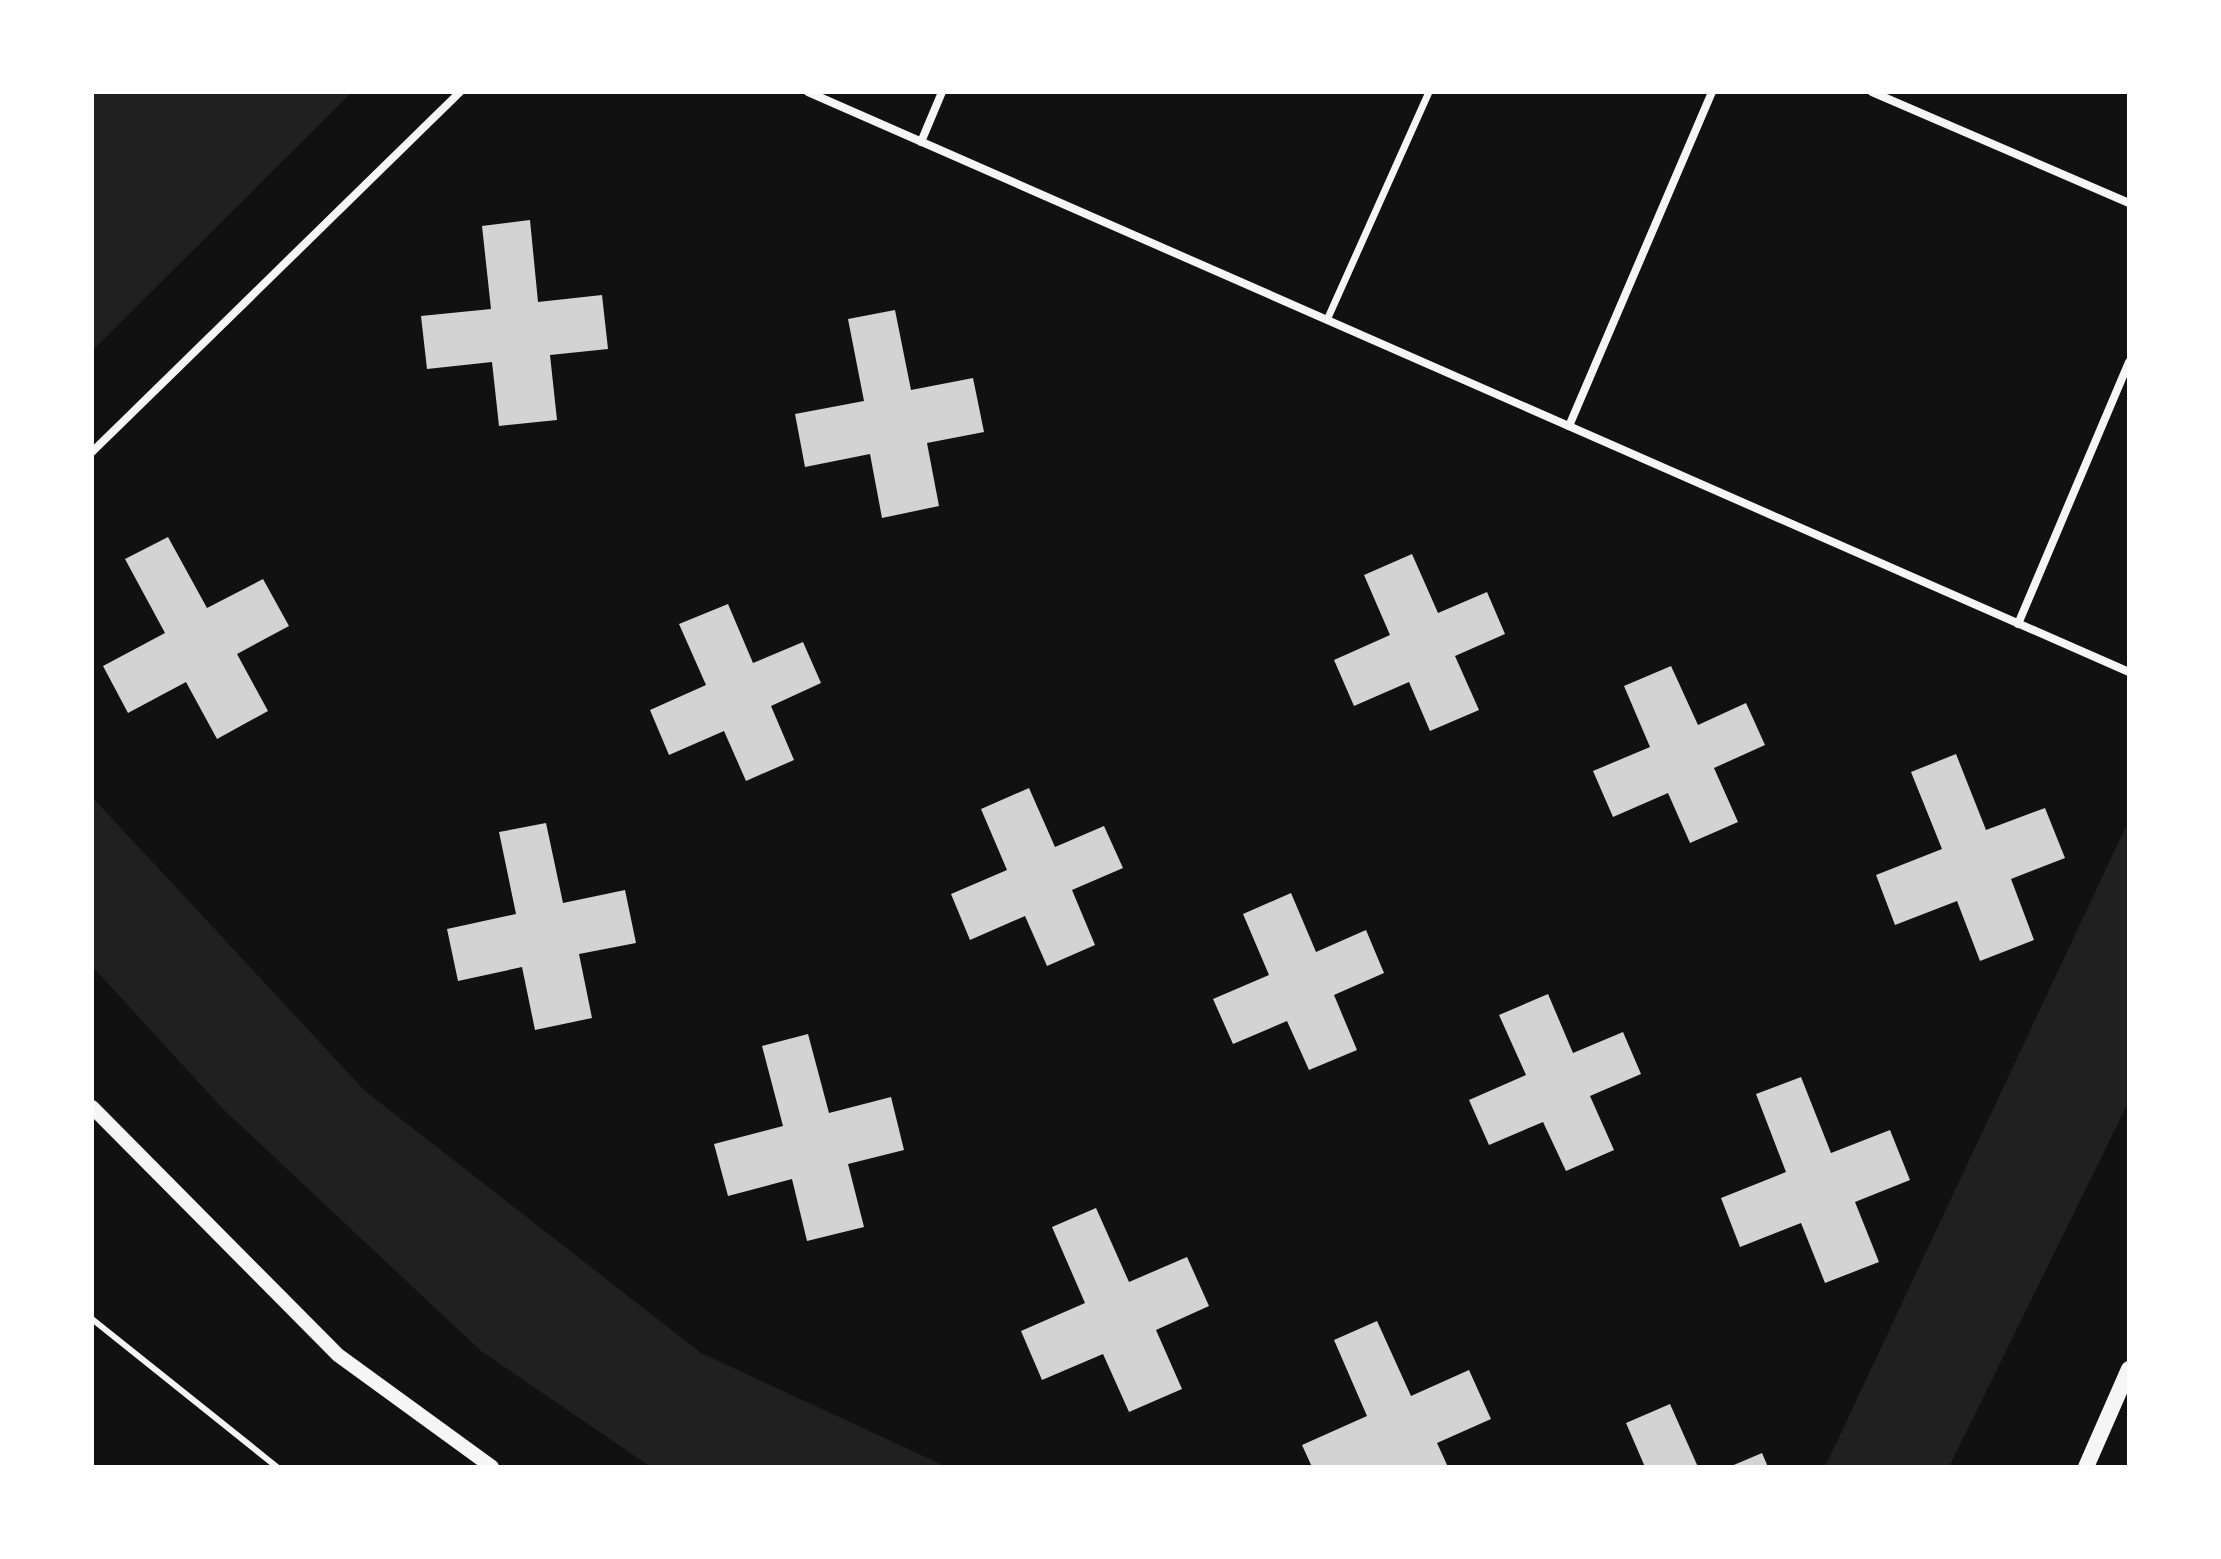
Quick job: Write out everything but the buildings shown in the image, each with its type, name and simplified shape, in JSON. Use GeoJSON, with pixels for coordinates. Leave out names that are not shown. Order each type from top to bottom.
{"type":"FeatureCollection","features":[{"type":"Feature","properties":{"kind":"main road"},"geometry":{"type":"LineString","coordinates":[[2086,1467],[2129,1369]]}},
{"type":"Feature","properties":{"kind":"street"},"geometry":{"type":"LineString","coordinates":[[92,452],[460,92]]}},
{"type":"Feature","properties":{"kind":"street"},"geometry":{"type":"LineString","coordinates":[[808,92],[2129,672]]}},
{"type":"Feature","properties":{"kind":"street"},"geometry":{"type":"LineString","coordinates":[[921,142],[942,92]]}},
{"type":"Feature","properties":{"kind":"street"},"geometry":{"type":"LineString","coordinates":[[1327,320],[1429,92]]}},
{"type":"Feature","properties":{"kind":"street"},"geometry":{"type":"LineString","coordinates":[[1569,426],[1712,92]]}},
{"type":"Feature","properties":{"kind":"street"},"geometry":{"type":"LineString","coordinates":[[1872,92],[2129,203]]}},
{"type":"Feature","properties":{"kind":"street"},"geometry":{"type":"LineString","coordinates":[[2018,624],[2129,362]]}},
{"type":"Feature","properties":{"kind":"street"},"geometry":{"type":"LineString","coordinates":[[92,1107],[338,1355],[492,1467]]}},
{"type":"Feature","properties":{"kind":"lane"},"geometry":{"type":"LineString","coordinates":[[92,1319],[277,1467]]}},
{"type":"Feature","properties":{"kind":"shaded area"},"geometry":{"type":"Polygon","coordinates":[[[92,92],[352,92],[92,351],[92,92]]]}},
{"type":"Feature","properties":{"kind":"shaded area"},"geometry":{"type":"Polygon","coordinates":[[[92,797],[365,1091],[701,1353],[947,1467],[651,1467],[481,1351],[223,1109],[92,966],[92,797]]]}},
{"type":"Feature","properties":{"kind":"shaded area"},"geometry":{"type":"Polygon","coordinates":[[[2129,820],[2129,1101],[1949,1467],[1825,1467],[2129,820]]]}}]}
